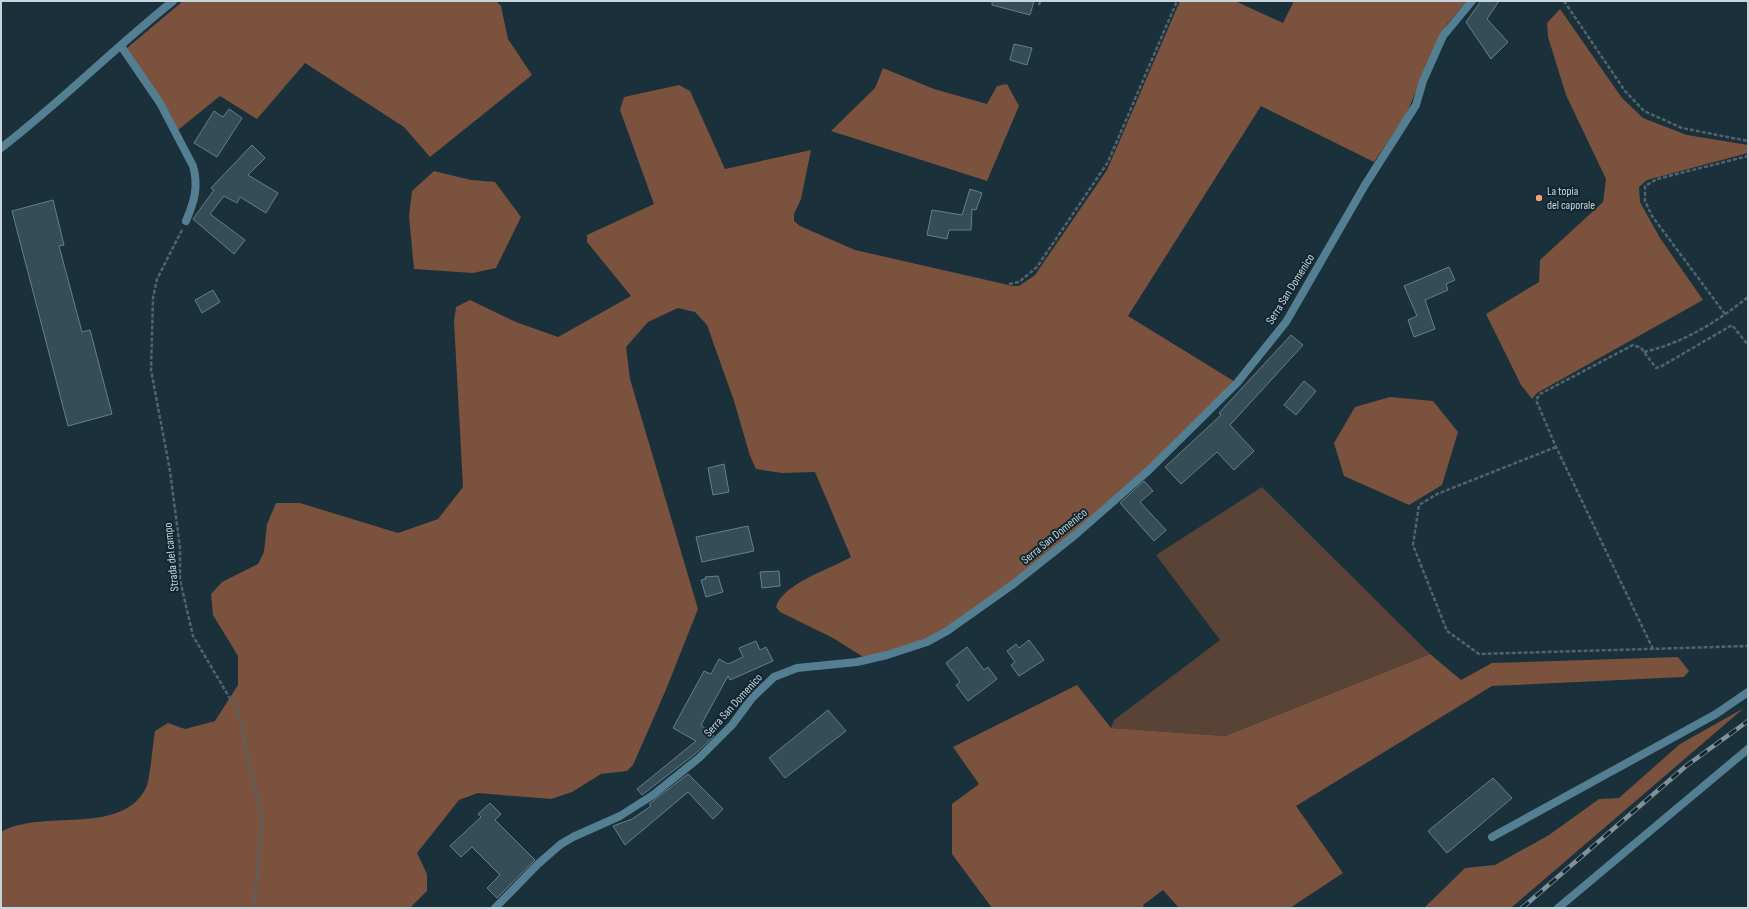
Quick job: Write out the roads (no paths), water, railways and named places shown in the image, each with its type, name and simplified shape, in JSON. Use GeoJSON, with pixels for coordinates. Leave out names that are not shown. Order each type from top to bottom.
{"type":"FeatureCollection","features":[{"type":"Feature","properties":{"kind":"street"},"geometry":{"type":"LineString","coordinates":[[1,148],[37,121],[173,1]]}},
{"type":"Feature","properties":{"kind":"street","name":"Serra San Domenico"},"geometry":{"type":"LineString","coordinates":[[495,908],[538,864],[561,844],[620,816],[653,795],[699,758],[732,725],[752,698],[774,677],[797,668],[854,662],[887,655],[927,642],[947,631],[1012,585],[1075,535],[1148,470],[1237,383],[1286,322],[1366,185],[1416,105],[1423,81],[1443,36],[1472,1]]}},
{"type":"Feature","properties":{"kind":"street"},"geometry":{"type":"LineString","coordinates":[[121,46],[160,103],[193,166],[197,189],[195,201],[186,221]]}},
{"type":"Feature","properties":{"kind":"street"},"geometry":{"type":"LineString","coordinates":[[1492,837],[1716,714],[1748,692]]}},
{"type":"Feature","properties":{"kind":"street"},"geometry":{"type":"LineString","coordinates":[[1558,908],[1748,749]]}},
{"type":"Feature","properties":{"kind":"railway"},"geometry":{"type":"LineString","coordinates":[[1522,908],[1686,766],[1748,721]]}},
{"type":"Feature","properties":{"kind":"place","name":"La topia del caporale"},"geometry":{"type":"Point","coordinates":[1539,198]}}]}
